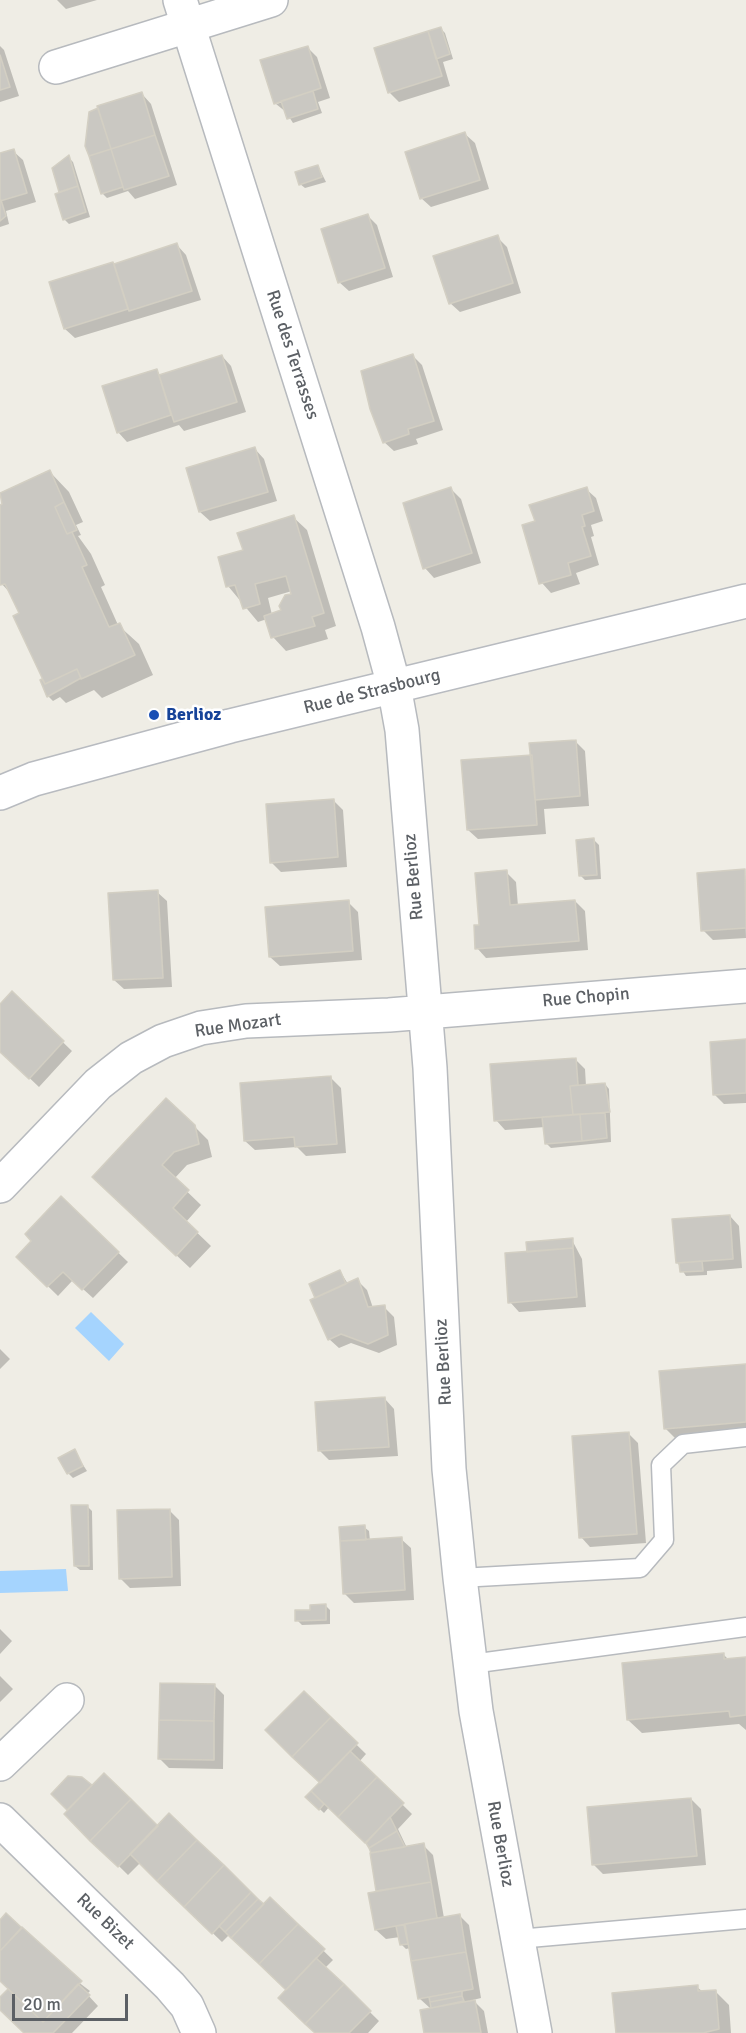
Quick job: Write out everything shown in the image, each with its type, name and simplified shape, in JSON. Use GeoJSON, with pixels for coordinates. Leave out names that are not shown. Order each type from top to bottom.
{"type":"FeatureCollection","features":[{"type":"Feature","properties":{"kind":"street"},"geometry":{"type":"LineString","coordinates":[[56,66],[184,13],[271,0]]}},
{"type":"Feature","properties":{"kind":"street","name":"Rue des Terrasses"},"geometry":{"type":"LineString","coordinates":[[184,13],[378,627],[394,686]]}},
{"type":"Feature","properties":{"kind":"street","name":"Rue de Strasbourg"},"geometry":{"type":"LineString","coordinates":[[0,793],[34,779],[394,686],[746,600]]}},
{"type":"Feature","properties":{"kind":"street","name":"Rue Berlioz"},"geometry":{"type":"LineString","coordinates":[[394,686],[402,730],[425,1011],[449,1468],[460,1578],[476,1711],[535,2033]]}},
{"type":"Feature","properties":{"kind":"street","name":"Rue Chopin"},"geometry":{"type":"LineString","coordinates":[[425,1011],[746,986]]}},
{"type":"Feature","properties":{"kind":"street","name":"Rue Mozart"},"geometry":{"type":"LineString","coordinates":[[0,1186],[98,1084],[131,1058],[163,1041],[201,1028],[246,1021],[425,1011]]}},
{"type":"Feature","properties":{"kind":"street"},"geometry":{"type":"LineString","coordinates":[[0,1764],[67,1700]]}},
{"type":"Feature","properties":{"kind":"street","name":"Rue Bizet"},"geometry":{"type":"LineString","coordinates":[[0,1820],[170,1986],[187,2006],[199,2033]]}},
{"type":"Feature","properties":{"kind":"lane"},"geometry":{"type":"LineString","coordinates":[[460,1578],[640,1568],[664,1540],[661,1465],[683,1444],[746,1437]]}},
{"type":"Feature","properties":{"kind":"lane"},"geometry":{"type":"LineString","coordinates":[[471,1664],[746,1627]]}},
{"type":"Feature","properties":{"kind":"lane"},"geometry":{"type":"LineString","coordinates":[[518,1939],[746,1919]]}},
{"type":"Feature","properties":{"kind":"water"},"geometry":{"type":"Polygon","coordinates":[[[91,1312],[124,1344],[109,1361],[75,1328],[91,1312]]]}},
{"type":"Feature","properties":{"kind":"water"},"geometry":{"type":"Polygon","coordinates":[[[66,1569],[68,1591],[0,1593],[0,1571],[66,1569]]]}},
{"type":"Feature","properties":{"kind":"building"},"geometry":{"type":"Polygon","coordinates":[[[441,27],[450,54],[436,59],[428,31],[441,27]]]}},
{"type":"Feature","properties":{"kind":"building"},"geometry":{"type":"Polygon","coordinates":[[[428,31],[442,76],[388,93],[374,48],[428,31]]]}},
{"type":"Feature","properties":{"kind":"building"},"geometry":{"type":"Polygon","coordinates":[[[308,46],[321,88],[274,104],[260,60],[308,46]]]}},
{"type":"Feature","properties":{"kind":"building"},"geometry":{"type":"Polygon","coordinates":[[[0,55],[10,87],[0,90],[0,55]]]}},
{"type":"Feature","properties":{"kind":"building"},"geometry":{"type":"Polygon","coordinates":[[[313,91],[318,109],[287,119],[281,101],[313,91]]]}},
{"type":"Feature","properties":{"kind":"building"},"geometry":{"type":"Polygon","coordinates":[[[142,92],[155,135],[111,149],[97,106],[142,92]]]}},
{"type":"Feature","properties":{"kind":"building"},"geometry":{"type":"Polygon","coordinates":[[[98,108],[111,149],[89,156],[85,146],[89,112],[98,108]]]}},
{"type":"Feature","properties":{"kind":"building"},"geometry":{"type":"Polygon","coordinates":[[[465,132],[480,180],[420,199],[405,152],[465,132]]]}},
{"type":"Feature","properties":{"kind":"building"},"geometry":{"type":"Polygon","coordinates":[[[155,135],[169,176],[124,190],[111,149],[155,135]]]}},
{"type":"Feature","properties":{"kind":"building"},"geometry":{"type":"Polygon","coordinates":[[[14,149],[27,193],[0,201],[0,153],[14,149]]]}},
{"type":"Feature","properties":{"kind":"building"},"geometry":{"type":"Polygon","coordinates":[[[111,149],[123,187],[101,194],[89,156],[111,149]]]}},
{"type":"Feature","properties":{"kind":"building"},"geometry":{"type":"Polygon","coordinates":[[[69,155],[78,186],[59,192],[52,168],[69,155]]]}},
{"type":"Feature","properties":{"kind":"building"},"geometry":{"type":"Polygon","coordinates":[[[318,165],[322,177],[299,185],[295,172],[318,165]]]}},
{"type":"Feature","properties":{"kind":"building"},"geometry":{"type":"Polygon","coordinates":[[[78,186],[86,212],[63,220],[55,194],[78,186]]]}},
{"type":"Feature","properties":{"kind":"building"},"geometry":{"type":"Polygon","coordinates":[[[0,201],[6,216],[0,221],[0,201]]]}},
{"type":"Feature","properties":{"kind":"building"},"geometry":{"type":"Polygon","coordinates":[[[368,214],[385,268],[338,283],[321,229],[368,214]]]}},
{"type":"Feature","properties":{"kind":"building"},"geometry":{"type":"Polygon","coordinates":[[[498,235],[513,283],[449,304],[433,256],[498,235]]]}},
{"type":"Feature","properties":{"kind":"building"},"geometry":{"type":"Polygon","coordinates":[[[177,243],[192,291],[129,311],[114,264],[177,243]]]}},
{"type":"Feature","properties":{"kind":"building"},"geometry":{"type":"Polygon","coordinates":[[[113,262],[128,309],[64,329],[49,282],[113,262]]]}},
{"type":"Feature","properties":{"kind":"building"},"geometry":{"type":"Polygon","coordinates":[[[413,354],[434,421],[408,429],[409,434],[383,443],[370,409],[361,371],[413,354]]]}},
{"type":"Feature","properties":{"kind":"building"},"geometry":{"type":"Polygon","coordinates":[[[222,355],[237,402],[174,422],[159,375],[222,355]]]}},
{"type":"Feature","properties":{"kind":"building"},"geometry":{"type":"Polygon","coordinates":[[[157,369],[171,415],[117,433],[102,386],[157,369]]]}},
{"type":"Feature","properties":{"kind":"building"},"geometry":{"type":"Polygon","coordinates":[[[255,447],[268,492],[199,512],[186,468],[255,447]]]}},
{"type":"Feature","properties":{"kind":"building"},"geometry":{"type":"Polygon","coordinates":[[[50,470],[64,502],[55,507],[67,534],[72,532],[87,565],[82,567],[109,627],[120,623],[135,655],[81,679],[77,669],[45,684],[13,616],[19,613],[5,584],[0,585],[0,505],[2,504],[0,493],[50,470]]]}},
{"type":"Feature","properties":{"kind":"building"},"geometry":{"type":"Polygon","coordinates":[[[451,487],[472,553],[423,569],[403,503],[451,487]]]}},
{"type":"Feature","properties":{"kind":"building"},"geometry":{"type":"Polygon","coordinates":[[[587,487],[594,511],[582,515],[585,526],[582,527],[591,556],[568,563],[571,575],[539,584],[522,525],[535,521],[529,505],[587,487]]]}},
{"type":"Feature","properties":{"kind":"building"},"geometry":{"type":"Polygon","coordinates":[[[64,502],[77,530],[67,534],[55,507],[64,502]]]}},
{"type":"Feature","properties":{"kind":"building"},"geometry":{"type":"Polygon","coordinates":[[[294,515],[324,613],[312,617],[315,626],[271,638],[264,616],[281,610],[279,606],[285,595],[291,594],[286,576],[255,584],[260,604],[243,609],[235,585],[226,587],[218,557],[243,550],[237,533],[294,515]]]}},
{"type":"Feature","properties":{"kind":"building"},"geometry":{"type":"Polygon","coordinates":[[[77,669],[81,678],[47,697],[40,680],[42,679],[45,684],[77,669]]]}},
{"type":"Feature","properties":{"kind":"building"},"geometry":{"type":"Polygon","coordinates":[[[576,740],[580,796],[535,800],[529,743],[576,740]]]}},
{"type":"Feature","properties":{"kind":"building"},"geometry":{"type":"Polygon","coordinates":[[[532,755],[537,825],[467,830],[461,760],[532,755]]]}},
{"type":"Feature","properties":{"kind":"building"},"geometry":{"type":"Polygon","coordinates":[[[334,799],[338,857],[270,863],[266,804],[334,799]]]}},
{"type":"Feature","properties":{"kind":"building"},"geometry":{"type":"Polygon","coordinates":[[[594,838],[597,875],[579,876],[576,840],[594,838]]]}},
{"type":"Feature","properties":{"kind":"building"},"geometry":{"type":"Polygon","coordinates":[[[745,869],[746,928],[701,931],[697,873],[745,869]]]}},
{"type":"Feature","properties":{"kind":"building"},"geometry":{"type":"Polygon","coordinates":[[[507,870],[510,905],[575,900],[579,941],[475,949],[474,925],[479,925],[475,873],[507,870]]]}},
{"type":"Feature","properties":{"kind":"building"},"geometry":{"type":"Polygon","coordinates":[[[158,890],[163,978],[113,980],[108,893],[158,890]]]}},
{"type":"Feature","properties":{"kind":"building"},"geometry":{"type":"Polygon","coordinates":[[[349,900],[353,951],[269,957],[265,907],[349,900]]]}},
{"type":"Feature","properties":{"kind":"building"},"geometry":{"type":"Polygon","coordinates":[[[12,991],[64,1041],[29,1079],[0,1052],[0,1004],[12,991]]]}},
{"type":"Feature","properties":{"kind":"building"},"geometry":{"type":"Polygon","coordinates":[[[746,1039],[746,1093],[713,1095],[710,1042],[746,1039]]]}},
{"type":"Feature","properties":{"kind":"building"},"geometry":{"type":"Polygon","coordinates":[[[576,1058],[578,1085],[570,1086],[573,1115],[494,1121],[490,1064],[576,1058]]]}},
{"type":"Feature","properties":{"kind":"building"},"geometry":{"type":"Polygon","coordinates":[[[331,1076],[337,1144],[295,1147],[294,1137],[244,1141],[240,1083],[331,1076]]]}},
{"type":"Feature","properties":{"kind":"building"},"geometry":{"type":"Polygon","coordinates":[[[605,1083],[610,1112],[573,1115],[570,1086],[605,1083]]]}},
{"type":"Feature","properties":{"kind":"building"},"geometry":{"type":"Polygon","coordinates":[[[166,1098],[195,1125],[199,1144],[174,1152],[162,1165],[189,1190],[173,1208],[198,1232],[176,1256],[92,1177],[166,1098]]]}},
{"type":"Feature","properties":{"kind":"building"},"geometry":{"type":"Polygon","coordinates":[[[605,1113],[607,1138],[582,1141],[580,1114],[605,1113]]]}},
{"type":"Feature","properties":{"kind":"building"},"geometry":{"type":"Polygon","coordinates":[[[580,1114],[582,1141],[545,1144],[542,1117],[580,1114]]]}},
{"type":"Feature","properties":{"kind":"building"},"geometry":{"type":"Polygon","coordinates":[[[61,1196],[119,1252],[82,1290],[63,1272],[47,1287],[16,1257],[31,1241],[25,1234],[61,1196]]]}},
{"type":"Feature","properties":{"kind":"building"},"geometry":{"type":"Polygon","coordinates":[[[730,1215],[733,1259],[676,1263],[672,1219],[730,1215]]]}},
{"type":"Feature","properties":{"kind":"building"},"geometry":{"type":"Polygon","coordinates":[[[573,1238],[573,1248],[527,1252],[526,1242],[573,1238]]]}},
{"type":"Feature","properties":{"kind":"building"},"geometry":{"type":"Polygon","coordinates":[[[573,1248],[577,1297],[508,1303],[505,1253],[573,1248]]]}},
{"type":"Feature","properties":{"kind":"building"},"geometry":{"type":"Polygon","coordinates":[[[702,1261],[703,1271],[680,1272],[679,1263],[702,1261]]]}},
{"type":"Feature","properties":{"kind":"building"},"geometry":{"type":"Polygon","coordinates":[[[340,1270],[346,1284],[315,1298],[309,1284],[340,1270]]]}},
{"type":"Feature","properties":{"kind":"building"},"geometry":{"type":"Polygon","coordinates":[[[358,1278],[368,1307],[385,1305],[388,1335],[368,1344],[341,1334],[328,1340],[310,1300],[358,1278]]]}},
{"type":"Feature","properties":{"kind":"building"},"geometry":{"type":"Polygon","coordinates":[[[746,1364],[746,1422],[664,1429],[659,1371],[746,1364]]]}},
{"type":"Feature","properties":{"kind":"building"},"geometry":{"type":"Polygon","coordinates":[[[385,1397],[389,1447],[318,1451],[315,1402],[385,1397]]]}},
{"type":"Feature","properties":{"kind":"building"},"geometry":{"type":"Polygon","coordinates":[[[629,1432],[637,1534],[579,1538],[572,1436],[629,1432]]]}},
{"type":"Feature","properties":{"kind":"building"},"geometry":{"type":"Polygon","coordinates":[[[75,1449],[83,1466],[67,1474],[58,1458],[75,1449]]]}},
{"type":"Feature","properties":{"kind":"building"},"geometry":{"type":"Polygon","coordinates":[[[71,1505],[88,1505],[89,1566],[74,1566],[71,1505]]]}},
{"type":"Feature","properties":{"kind":"building"},"geometry":{"type":"Polygon","coordinates":[[[170,1509],[172,1577],[119,1579],[117,1510],[170,1509]]]}},
{"type":"Feature","properties":{"kind":"building"},"geometry":{"type":"Polygon","coordinates":[[[365,1525],[366,1540],[340,1541],[339,1527],[365,1525]]]}},
{"type":"Feature","properties":{"kind":"building"},"geometry":{"type":"Polygon","coordinates":[[[402,1537],[405,1590],[343,1594],[340,1541],[402,1537]]]}},
{"type":"Feature","properties":{"kind":"building"},"geometry":{"type":"Polygon","coordinates":[[[326,1604],[326,1620],[295,1621],[295,1610],[310,1610],[310,1605],[326,1604]]]}},
{"type":"Feature","properties":{"kind":"building"},"geometry":{"type":"Polygon","coordinates":[[[724,1653],[724,1659],[746,1657],[746,1715],[730,1717],[729,1711],[627,1720],[622,1663],[724,1653]]]}},
{"type":"Feature","properties":{"kind":"building"},"geometry":{"type":"Polygon","coordinates":[[[160,1683],[215,1684],[214,1721],[159,1720],[160,1683]]]}},
{"type":"Feature","properties":{"kind":"building"},"geometry":{"type":"Polygon","coordinates":[[[304,1691],[331,1717],[292,1757],[265,1730],[304,1691]]]}},
{"type":"Feature","properties":{"kind":"building"},"geometry":{"type":"Polygon","coordinates":[[[331,1717],[358,1743],[320,1783],[292,1757],[331,1717]]]}},
{"type":"Feature","properties":{"kind":"building"},"geometry":{"type":"Polygon","coordinates":[[[159,1720],[214,1721],[214,1760],[158,1759],[159,1720]]]}},
{"type":"Feature","properties":{"kind":"building"},"geometry":{"type":"Polygon","coordinates":[[[350,1751],[377,1777],[338,1817],[311,1791],[350,1751]]]}},
{"type":"Feature","properties":{"kind":"building"},"geometry":{"type":"Polygon","coordinates":[[[104,1773],[131,1799],[90,1841],[64,1814],[104,1773]]]}},
{"type":"Feature","properties":{"kind":"building"},"geometry":{"type":"Polygon","coordinates":[[[68,1776],[82,1777],[92,1785],[67,1810],[51,1794],[68,1776]]]}},
{"type":"Feature","properties":{"kind":"building"},"geometry":{"type":"Polygon","coordinates":[[[377,1777],[404,1803],[365,1843],[338,1817],[377,1777]]]}},
{"type":"Feature","properties":{"kind":"building"},"geometry":{"type":"Polygon","coordinates":[[[311,1791],[324,1804],[319,1810],[305,1797],[311,1791]]]}},
{"type":"Feature","properties":{"kind":"building"},"geometry":{"type":"Polygon","coordinates":[[[691,1798],[697,1856],[592,1865],[587,1807],[691,1798]]]}},
{"type":"Feature","properties":{"kind":"building"},"geometry":{"type":"Polygon","coordinates":[[[131,1799],[158,1826],[118,1867],[90,1841],[131,1799]]]}},
{"type":"Feature","properties":{"kind":"building"},"geometry":{"type":"Polygon","coordinates":[[[169,1813],[197,1840],[157,1881],[130,1854],[169,1813]]]}},
{"type":"Feature","properties":{"kind":"building"},"geometry":{"type":"Polygon","coordinates":[[[390,1817],[397,1831],[369,1848],[366,1843],[390,1817]]]}},
{"type":"Feature","properties":{"kind":"building"},"geometry":{"type":"Polygon","coordinates":[[[397,1831],[405,1847],[371,1853],[369,1848],[397,1831]]]}},
{"type":"Feature","properties":{"kind":"building"},"geometry":{"type":"Polygon","coordinates":[[[197,1840],[224,1865],[184,1907],[157,1881],[197,1840]]]}},
{"type":"Feature","properties":{"kind":"building"},"geometry":{"type":"Polygon","coordinates":[[[424,1843],[431,1882],[376,1891],[370,1853],[424,1843]]]}},
{"type":"Feature","properties":{"kind":"building"},"geometry":{"type":"Polygon","coordinates":[[[224,1865],[251,1892],[212,1934],[184,1907],[224,1865]]]}},
{"type":"Feature","properties":{"kind":"building"},"geometry":{"type":"Polygon","coordinates":[[[431,1882],[437,1918],[375,1930],[368,1893],[431,1882]]]}},
{"type":"Feature","properties":{"kind":"building"},"geometry":{"type":"Polygon","coordinates":[[[251,1892],[258,1899],[225,1932],[219,1926],[251,1892]]]}},
{"type":"Feature","properties":{"kind":"building"},"geometry":{"type":"Polygon","coordinates":[[[270,1897],[298,1924],[259,1964],[231,1938],[270,1897]]]}},
{"type":"Feature","properties":{"kind":"building"},"geometry":{"type":"Polygon","coordinates":[[[258,1899],[264,1904],[231,1938],[225,1932],[258,1899]]]}},
{"type":"Feature","properties":{"kind":"building"},"geometry":{"type":"Polygon","coordinates":[[[6,1913],[22,1928],[0,1951],[0,1920],[6,1913]]]}},
{"type":"Feature","properties":{"kind":"building"},"geometry":{"type":"Polygon","coordinates":[[[460,1914],[466,1952],[411,1961],[405,1924],[460,1914]]]}},
{"type":"Feature","properties":{"kind":"building"},"geometry":{"type":"Polygon","coordinates":[[[298,1924],[325,1949],[286,1990],[259,1964],[298,1924]]]}},
{"type":"Feature","properties":{"kind":"building"},"geometry":{"type":"Polygon","coordinates":[[[404,1925],[408,1944],[400,1945],[396,1926],[404,1925]]]}},
{"type":"Feature","properties":{"kind":"building"},"geometry":{"type":"Polygon","coordinates":[[[22,1927],[82,1981],[43,2022],[0,1981],[0,1951],[22,1927]]]}},
{"type":"Feature","properties":{"kind":"building"},"geometry":{"type":"Polygon","coordinates":[[[466,1952],[473,1989],[418,1999],[411,1961],[466,1952]]]}},
{"type":"Feature","properties":{"kind":"building"},"geometry":{"type":"Polygon","coordinates":[[[316,1958],[344,1984],[305,2024],[278,1998],[316,1958]]]}},
{"type":"Feature","properties":{"kind":"building"},"geometry":{"type":"Polygon","coordinates":[[[78,1984],[90,1995],[53,2033],[24,2033],[0,2010],[0,1997],[8,1989],[43,2022],[78,1984]]]}},
{"type":"Feature","properties":{"kind":"building"},"geometry":{"type":"Polygon","coordinates":[[[344,1984],[371,2011],[349,2033],[315,2033],[305,2024],[344,1984]]]}},
{"type":"Feature","properties":{"kind":"building"},"geometry":{"type":"Polygon","coordinates":[[[698,1985],[698,1991],[716,1990],[719,2029],[703,2033],[616,2033],[612,1993],[698,1985]]]}},
{"type":"Feature","properties":{"kind":"building"},"geometry":{"type":"Polygon","coordinates":[[[462,1991],[462,1996],[430,2002],[429,1997],[462,1991]]]}},
{"type":"Feature","properties":{"kind":"building"},"geometry":{"type":"Polygon","coordinates":[[[462,1996],[464,2001],[431,2008],[430,2002],[462,1996]]]}},
{"type":"Feature","properties":{"kind":"building"},"geometry":{"type":"Polygon","coordinates":[[[475,2000],[481,2033],[424,2033],[420,2010],[475,2000]]]}},
{"type":"Feature","properties":{"kind":"place","name":"Berlioz"},"geometry":{"type":"Point","coordinates":[154,715]}}]}
